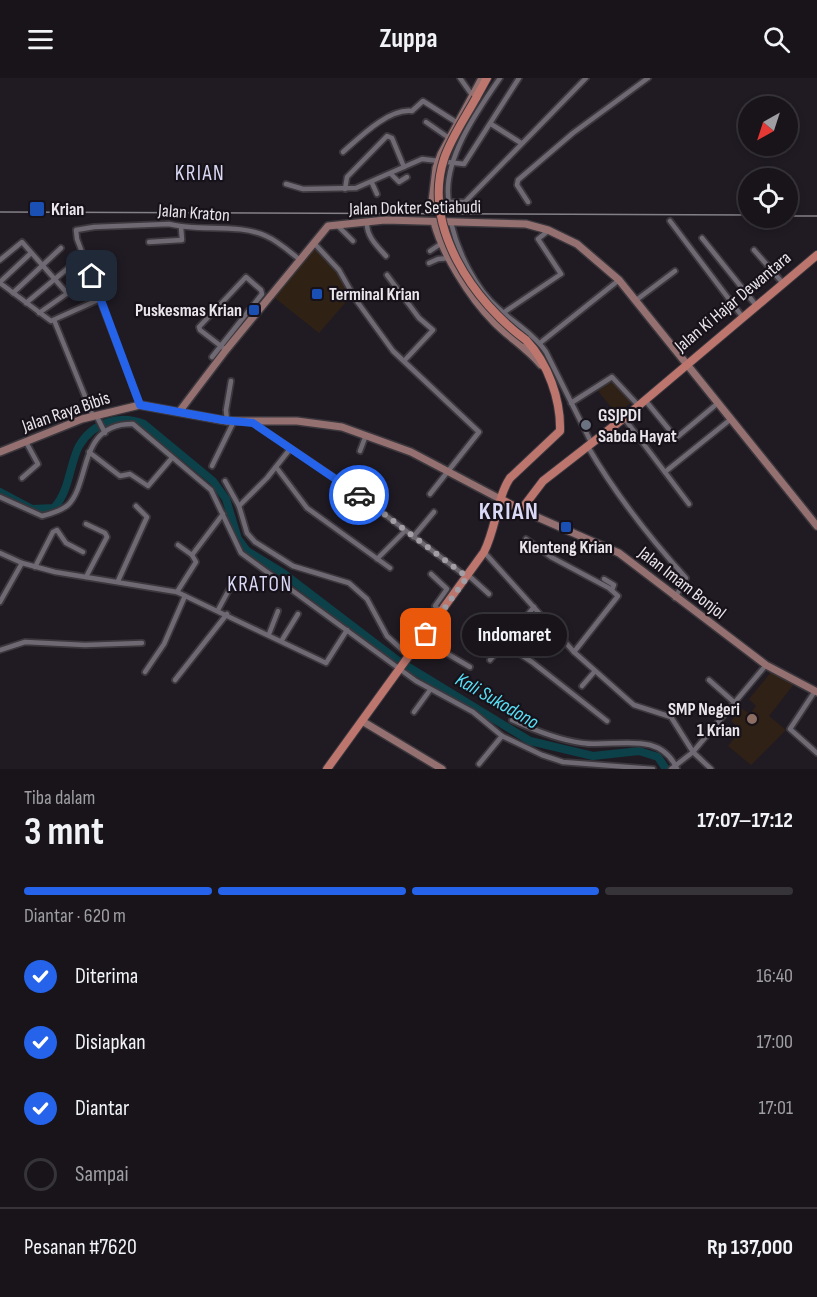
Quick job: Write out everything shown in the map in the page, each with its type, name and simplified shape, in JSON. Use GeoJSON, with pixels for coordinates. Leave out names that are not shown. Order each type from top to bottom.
{"type":"FeatureCollection","features":[{"type":"Feature","properties":{"kind":"main road"},"geometry":{"type":"LineString","coordinates":[[327,769],[484,552],[505,485],[560,431],[560,417],[551,383],[539,357],[526,340],[493,314],[478,296],[456,257],[442,223],[439,192],[444,159],[482,78]]}},
{"type":"Feature","properties":{"kind":"main road"},"geometry":{"type":"LineString","coordinates":[[436,202],[448,138],[456,122],[486,78]]}},
{"type":"Feature","properties":{"kind":"main road","name":"Jalan Dokter Setiabudi"},"geometry":{"type":"LineString","coordinates":[[179,412],[223,348],[328,226],[367,222],[510,222],[548,230],[577,244],[619,280],[817,526]]}},
{"type":"Feature","properties":{"kind":"main road"},"geometry":{"type":"LineString","coordinates":[[436,222],[442,243],[450,258],[477,291],[494,322],[537,360],[551,383]]}},
{"type":"Feature","properties":{"kind":"main road","name":"Jalan Ki Hajar Dewantara"},"geometry":{"type":"LineString","coordinates":[[521,510],[543,481],[642,403],[817,250]]}},
{"type":"Feature","properties":{"kind":"main road","name":"Jalan Ki Hajar Dewantara"},"geometry":{"type":"LineString","coordinates":[[686,363],[817,255]]}},
{"type":"Feature","properties":{"kind":"main road","name":"Jalan Raya Bibis"},"geometry":{"type":"LineString","coordinates":[[0,452],[140,405],[230,421],[312,423],[342,427],[447,470],[502,500]]}},
{"type":"Feature","properties":{"kind":"main road"},"geometry":{"type":"LineString","coordinates":[[502,500],[521,510]]}},
{"type":"Feature","properties":{"kind":"main road","name":"Jalan Imam Bonjol"},"geometry":{"type":"LineString","coordinates":[[521,510],[619,553],[675,598],[766,665],[816,691]]}},
{"type":"Feature","properties":{"kind":"main road"},"geometry":{"type":"LineString","coordinates":[[362,721],[441,769]]}},
{"type":"Feature","properties":{"kind":"street"},"geometry":{"type":"LineString","coordinates":[[460,78],[474,97]]}},
{"type":"Feature","properties":{"kind":"street"},"geometry":{"type":"LineString","coordinates":[[448,203],[445,162],[500,78]]}},
{"type":"Feature","properties":{"kind":"street"},"geometry":{"type":"LineString","coordinates":[[286,183],[303,189],[345,189],[372,183],[422,159],[465,164],[519,78]]}},
{"type":"Feature","properties":{"kind":"street"},"geometry":{"type":"LineString","coordinates":[[436,202],[465,202],[586,78]]}},
{"type":"Feature","properties":{"kind":"street"},"geometry":{"type":"LineString","coordinates":[[528,202],[517,185],[518,180],[573,132],[648,78]]}},
{"type":"Feature","properties":{"kind":"street"},"geometry":{"type":"LineString","coordinates":[[343,152],[370,128],[399,110],[412,111],[423,101],[456,122]]}},
{"type":"Feature","properties":{"kind":"street"},"geometry":{"type":"LineString","coordinates":[[426,122],[448,138]]}},
{"type":"Feature","properties":{"kind":"street"},"geometry":{"type":"LineString","coordinates":[[491,124],[521,143]]}},
{"type":"Feature","properties":{"kind":"street"},"geometry":{"type":"LineString","coordinates":[[345,189],[347,177],[387,136],[392,138],[405,167]]}},
{"type":"Feature","properties":{"kind":"street"},"geometry":{"type":"LineString","coordinates":[[391,174],[399,182],[407,177]]}},
{"type":"Feature","properties":{"kind":"street"},"geometry":{"type":"LineString","coordinates":[[372,183],[377,194]]}},
{"type":"Feature","properties":{"kind":"street"},"geometry":{"type":"LineString","coordinates":[[670,221],[741,315]]}},
{"type":"Feature","properties":{"kind":"street"},"geometry":{"type":"LineString","coordinates":[[367,222],[367,228],[373,241],[386,256]]}},
{"type":"Feature","properties":{"kind":"street"},"geometry":{"type":"LineString","coordinates":[[450,222],[477,291],[540,343],[563,383],[608,481],[650,538],[687,580],[675,598]]}},
{"type":"Feature","properties":{"kind":"street","name":"Jalan Kraton"},"geometry":{"type":"LineString","coordinates":[[92,276],[77,239],[76,230],[94,227],[169,224],[181,227],[242,231],[267,236],[300,261]]}},
{"type":"Feature","properties":{"kind":"street"},"geometry":{"type":"LineString","coordinates":[[336,224],[352,241]]}},
{"type":"Feature","properties":{"kind":"street"},"geometry":{"type":"LineString","coordinates":[[149,242],[182,240],[181,227]]}},
{"type":"Feature","properties":{"kind":"street"},"geometry":{"type":"LineString","coordinates":[[504,313],[561,274],[538,239],[548,230]]}},
{"type":"Feature","properties":{"kind":"street"},"geometry":{"type":"LineString","coordinates":[[702,238],[754,304]]}},
{"type":"Feature","properties":{"kind":"street"},"geometry":{"type":"LineString","coordinates":[[0,260],[20,242],[66,292]]}},
{"type":"Feature","properties":{"kind":"street"},"geometry":{"type":"LineString","coordinates":[[314,243],[339,270],[356,300],[393,351],[479,432],[430,494]]}},
{"type":"Feature","properties":{"kind":"street"},"geometry":{"type":"LineString","coordinates":[[430,251],[442,243]]}},
{"type":"Feature","properties":{"kind":"street"},"geometry":{"type":"LineString","coordinates":[[13,292],[61,248]]}},
{"type":"Feature","properties":{"kind":"street"},"geometry":{"type":"LineString","coordinates":[[754,250],[781,281]]}},
{"type":"Feature","properties":{"kind":"street"},"geometry":{"type":"LineString","coordinates":[[31,253],[0,282],[39,313],[54,320],[96,418],[105,432]]}},
{"type":"Feature","properties":{"kind":"street"},"geometry":{"type":"LineString","coordinates":[[429,263],[438,259],[450,258]]}},
{"type":"Feature","properties":{"kind":"street"},"geometry":{"type":"LineString","coordinates":[[26,303],[73,264]]}},
{"type":"Feature","properties":{"kind":"street"},"geometry":{"type":"LineString","coordinates":[[635,301],[675,271]]}},
{"type":"Feature","properties":{"kind":"street"},"geometry":{"type":"LineString","coordinates":[[387,275],[419,318],[432,330],[404,361]]}},
{"type":"Feature","properties":{"kind":"street"},"geometry":{"type":"LineString","coordinates":[[39,313],[92,276],[140,405]]}},
{"type":"Feature","properties":{"kind":"street"},"geometry":{"type":"LineString","coordinates":[[212,357],[223,348],[262,294],[261,290],[246,277],[199,327],[223,348]]}},
{"type":"Feature","properties":{"kind":"street"},"geometry":{"type":"LineString","coordinates":[[540,343],[619,280]]}},
{"type":"Feature","properties":{"kind":"street"},"geometry":{"type":"LineString","coordinates":[[54,320],[100,299]]}},
{"type":"Feature","properties":{"kind":"street"},"geometry":{"type":"LineString","coordinates":[[571,403],[612,377],[642,403],[676,438],[718,403]]}},
{"type":"Feature","properties":{"kind":"street"},"geometry":{"type":"LineString","coordinates":[[212,466],[230,421],[226,410],[231,381]]}},
{"type":"Feature","properties":{"kind":"street"},"geometry":{"type":"LineString","coordinates":[[624,418],[689,504]]}},
{"type":"Feature","properties":{"kind":"street"},"geometry":{"type":"LineString","coordinates":[[665,472],[731,419]]}},
{"type":"Feature","properties":{"kind":"street"},"geometry":{"type":"LineString","coordinates":[[253,423],[351,489],[489,594]]}},
{"type":"Feature","properties":{"kind":"street"},"geometry":{"type":"LineString","coordinates":[[1,497],[42,516],[63,508],[73,497],[89,452],[105,432],[121,425],[133,424],[171,459],[211,490],[241,553],[430,690],[473,712],[502,736],[563,762],[653,769]]}},
{"type":"Feature","properties":{"kind":"street"},"geometry":{"type":"LineString","coordinates":[[360,451],[366,435]]}},
{"type":"Feature","properties":{"kind":"street"},"geometry":{"type":"LineString","coordinates":[[22,478],[38,464],[26,442]]}},
{"type":"Feature","properties":{"kind":"street"},"geometry":{"type":"LineString","coordinates":[[239,506],[276,468],[290,449]]}},
{"type":"Feature","properties":{"kind":"street"},"geometry":{"type":"LineString","coordinates":[[89,452],[120,476],[130,474],[148,486],[171,459]]}},
{"type":"Feature","properties":{"kind":"street"},"geometry":{"type":"LineString","coordinates":[[276,468],[307,508],[390,568]]}},
{"type":"Feature","properties":{"kind":"street"},"geometry":{"type":"LineString","coordinates":[[225,481],[239,506],[247,534],[255,542],[293,566],[349,583],[367,599],[387,636],[408,657]]}},
{"type":"Feature","properties":{"kind":"street"},"geometry":{"type":"LineString","coordinates":[[118,581],[147,517],[136,506]]}},
{"type":"Feature","properties":{"kind":"street"},"geometry":{"type":"LineString","coordinates":[[413,537],[434,512]]}},
{"type":"Feature","properties":{"kind":"street"},"geometry":{"type":"LineString","coordinates":[[192,555],[223,514]]}},
{"type":"Feature","properties":{"kind":"street"},"geometry":{"type":"LineString","coordinates":[[86,524],[105,533],[107,537],[87,577]]}},
{"type":"Feature","properties":{"kind":"street"},"geometry":{"type":"LineString","coordinates":[[35,567],[53,532],[57,530],[66,543],[83,552]]}},
{"type":"Feature","properties":{"kind":"street"},"geometry":{"type":"LineString","coordinates":[[377,559],[405,531]]}},
{"type":"Feature","properties":{"kind":"street"},"geometry":{"type":"LineString","coordinates":[[525,539],[551,557],[613,589]]}},
{"type":"Feature","properties":{"kind":"street"},"geometry":{"type":"LineString","coordinates":[[177,592],[196,562],[192,555],[178,545]]}},
{"type":"Feature","properties":{"kind":"street"},"geometry":{"type":"LineString","coordinates":[[484,552],[574,652],[634,705],[668,714],[677,723],[693,752],[711,769]]}},
{"type":"Feature","properties":{"kind":"street"},"geometry":{"type":"LineString","coordinates":[[0,553],[35,567],[177,592],[327,663],[347,630]]}},
{"type":"Feature","properties":{"kind":"street"},"geometry":{"type":"LineString","coordinates":[[0,602],[22,563]]}},
{"type":"Feature","properties":{"kind":"street"},"geometry":{"type":"LineString","coordinates":[[431,574],[447,589],[436,605],[441,612]]}},
{"type":"Feature","properties":{"kind":"street"},"geometry":{"type":"LineString","coordinates":[[574,652],[618,597],[604,579]]}},
{"type":"Feature","properties":{"kind":"street"},"geometry":{"type":"LineString","coordinates":[[218,610],[231,586]]}},
{"type":"Feature","properties":{"kind":"street"},"geometry":{"type":"LineString","coordinates":[[145,672],[164,644],[185,596]]}},
{"type":"Feature","properties":{"kind":"street"},"geometry":{"type":"LineString","coordinates":[[490,660],[534,608]]}},
{"type":"Feature","properties":{"kind":"street"},"geometry":{"type":"LineString","coordinates":[[269,634],[279,611]]}},
{"type":"Feature","properties":{"kind":"street"},"geometry":{"type":"LineString","coordinates":[[175,680],[227,614]]}},
{"type":"Feature","properties":{"kind":"street"},"geometry":{"type":"LineString","coordinates":[[282,640],[298,614]]}},
{"type":"Feature","properties":{"kind":"street"},"geometry":{"type":"LineString","coordinates":[[426,634],[446,653],[470,667]]}},
{"type":"Feature","properties":{"kind":"street"},"geometry":{"type":"LineString","coordinates":[[0,650],[25,642],[85,645],[142,643]]}},
{"type":"Feature","properties":{"kind":"street"},"geometry":{"type":"LineString","coordinates":[[504,644],[532,662],[607,721]]}},
{"type":"Feature","properties":{"kind":"street"},"geometry":{"type":"LineString","coordinates":[[512,720],[580,743],[614,742],[660,748],[674,768],[693,752],[766,665]]}},
{"type":"Feature","properties":{"kind":"street"},"geometry":{"type":"LineString","coordinates":[[582,686],[596,671]]}},
{"type":"Feature","properties":{"kind":"street"},"geometry":{"type":"LineString","coordinates":[[709,680],[735,703]]}},
{"type":"Feature","properties":{"kind":"street"},"geometry":{"type":"LineString","coordinates":[[414,712],[430,690]]}},
{"type":"Feature","properties":{"kind":"street"},"geometry":{"type":"LineString","coordinates":[[816,691],[790,727],[792,732],[817,753]]}},
{"type":"Feature","properties":{"kind":"street"},"geometry":{"type":"LineString","coordinates":[[479,764],[502,736]]}},
{"type":"Feature","properties":{"kind":"street"},"geometry":{"type":"LineString","coordinates":[[812,749],[817,743]]}},
{"type":"Feature","properties":{"kind":"street"},"geometry":{"type":"LineString","coordinates":[[559,769],[563,762]]}},
{"type":"Feature","properties":{"kind":"shaded area","name":"Terminal Krian"},"geometry":{"type":"Polygon","coordinates":[[[316,246],[334,263],[351,296],[319,333],[275,298],[316,246]]]}},
{"type":"Feature","properties":{"kind":"shaded area"},"geometry":{"type":"Polygon","coordinates":[[[613,381],[631,403],[616,413],[598,391],[613,381]]]}},
{"type":"Feature","properties":{"kind":"shaded area","name":"SMP Negeri 1 Krian"},"geometry":{"type":"Polygon","coordinates":[[[772,671],[794,684],[769,716],[786,730],[751,765],[728,746],[741,730],[731,721],[741,708],[750,714],[756,706],[749,699],[772,671]]]}},
{"type":"Feature","properties":{"kind":"waterway","name":"Kali Sukodono"},"geometry":{"type":"LineString","coordinates":[[0,492],[32,509],[54,508],[63,494],[79,446],[92,431],[117,420],[144,424],[213,481],[226,499],[238,539],[247,551],[283,573],[397,660],[530,741],[593,756],[639,751],[658,757],[666,769]]}},
{"type":"Feature","properties":{"kind":"railway"},"geometry":{"type":"LineString","coordinates":[[0,212],[738,215]]}},
{"type":"Feature","properties":{"kind":"railway"},"geometry":{"type":"LineString","coordinates":[[798,216],[817,216]]}},
{"type":"Feature","properties":{"kind":"way so far"},"geometry":{"type":"LineString","coordinates":[[359,495],[467,577],[426,634]]}},
{"type":"Feature","properties":{"kind":"place","name":"Krian"},"geometry":{"type":"Point","coordinates":[37,209]}},
{"type":"Feature","properties":{"kind":"place","name":"Terminal Krian"},"geometry":{"type":"Point","coordinates":[317,294]}},
{"type":"Feature","properties":{"kind":"place","name":"Puskesmas Krian"},"geometry":{"type":"Point","coordinates":[254,310]}},
{"type":"Feature","properties":{"kind":"place","name":"GSJPDI Sabda Hayat"},"geometry":{"type":"Point","coordinates":[586,425]}},
{"type":"Feature","properties":{"kind":"place","name":"Klenteng Krian"},"geometry":{"type":"Point","coordinates":[566,527]}},
{"type":"Feature","properties":{"kind":"place","name":"Indomaret"},"geometry":{"type":"Point","coordinates":[426,634]}},
{"type":"Feature","properties":{"kind":"place","name":"SMP Negeri 1 Krian"},"geometry":{"type":"Point","coordinates":[752,719]}},
{"type":"Feature","properties":{"kind":"district","name":"KRIAN"},"geometry":{"type":"Point","coordinates":[200,173]}},
{"type":"Feature","properties":{"kind":"district","name":"KRIAN"},"geometry":{"type":"Point","coordinates":[509,511]}},
{"type":"Feature","properties":{"kind":"district","name":"KRATON"},"geometry":{"type":"Point","coordinates":[260,584]}},
{"type":"Feature","properties":{"kind":"route"},"geometry":{"type":"LineString","coordinates":[[92,276],[140,405],[253,423],[359,495]]}}]}
